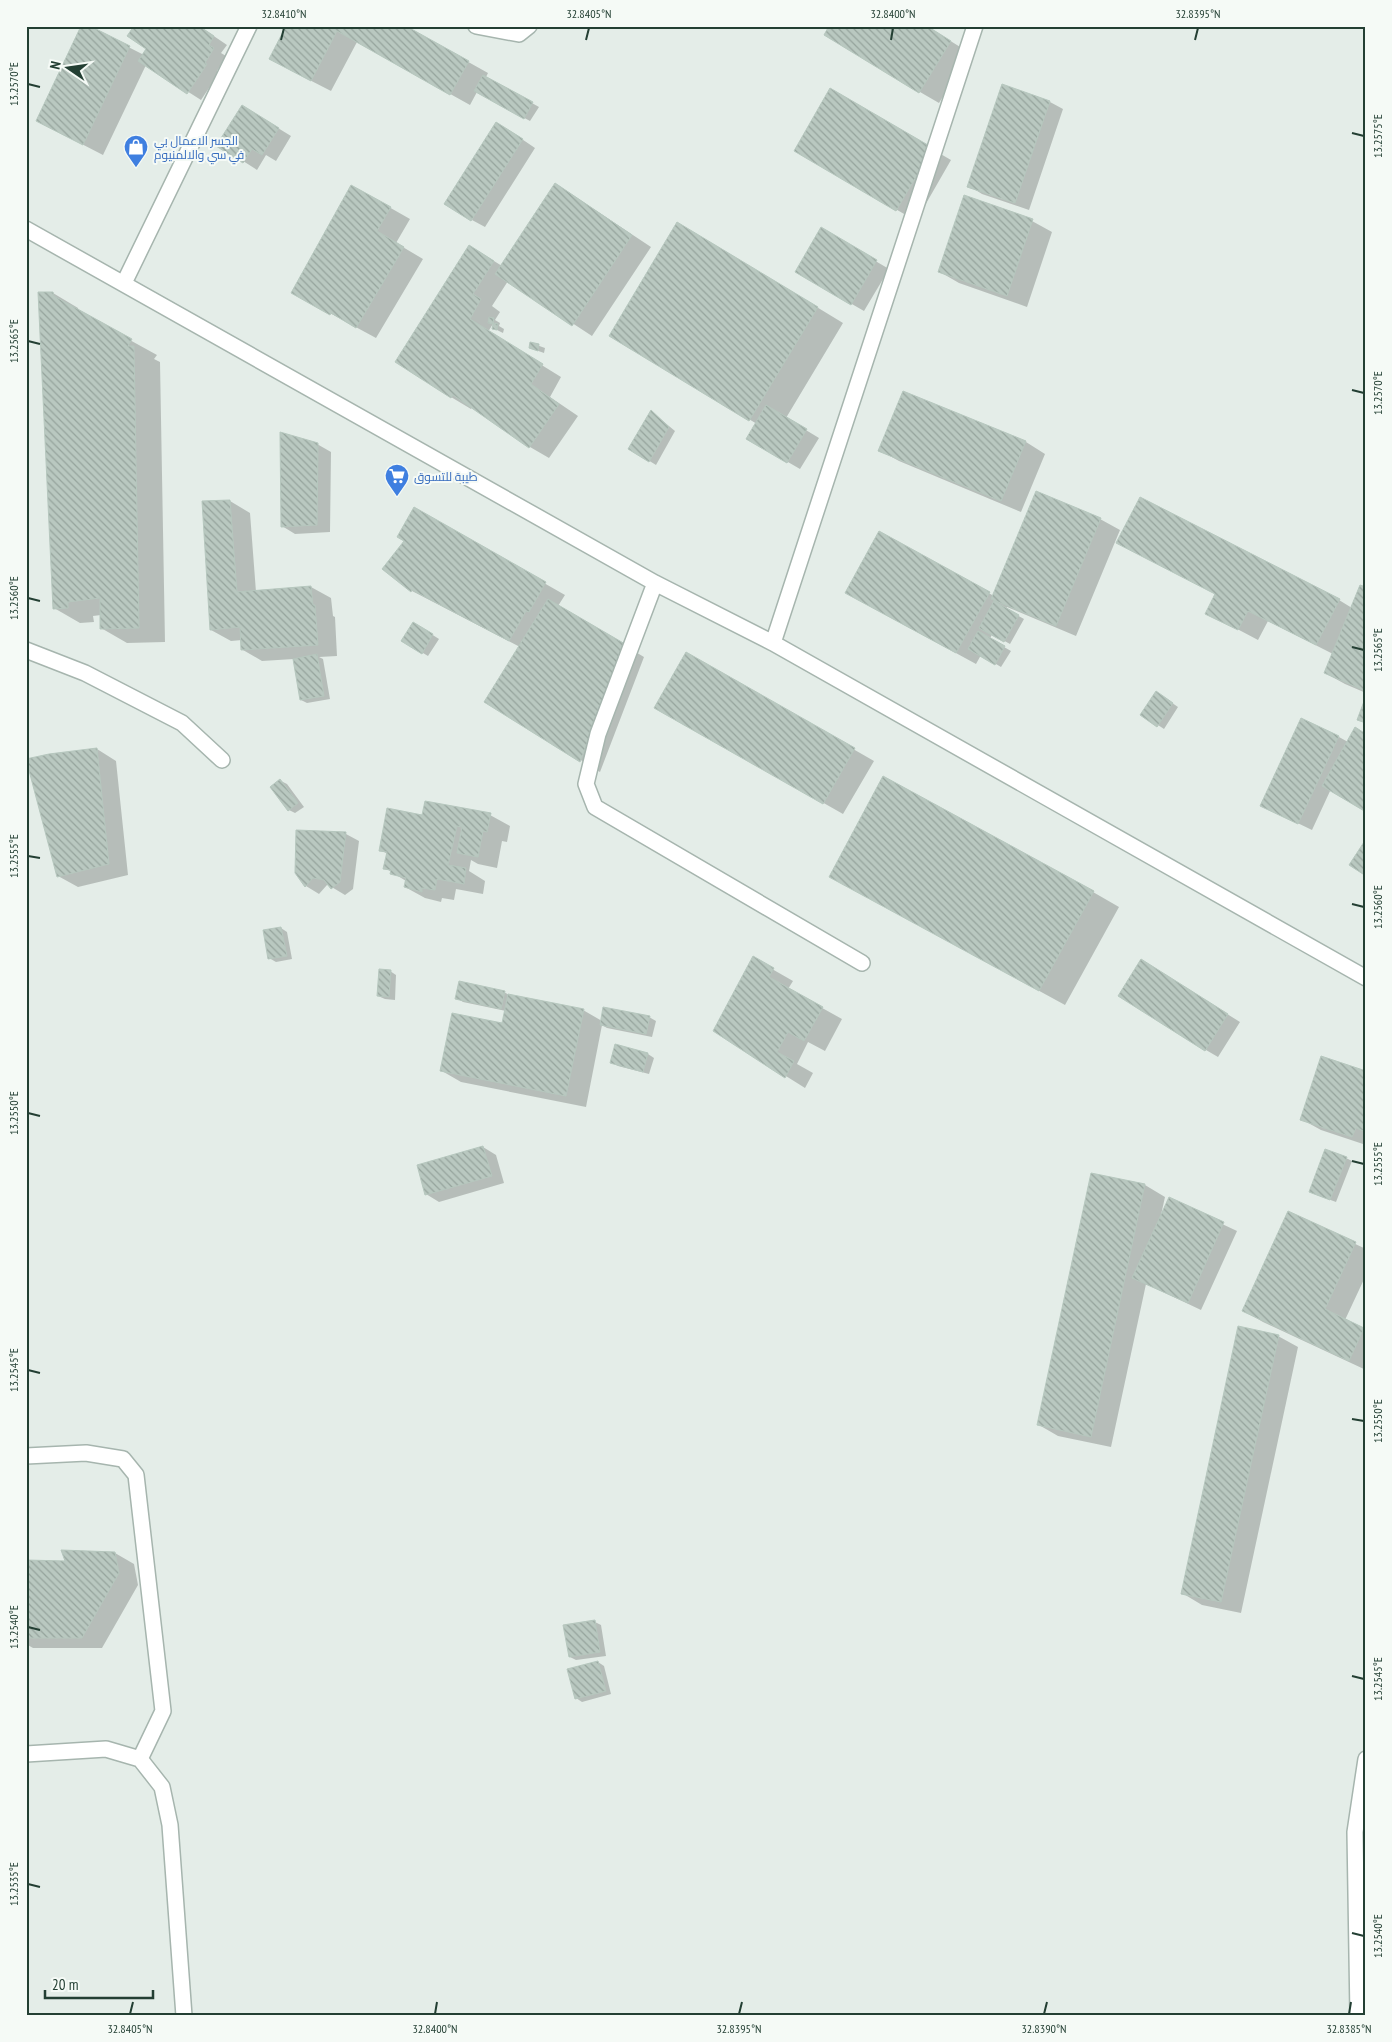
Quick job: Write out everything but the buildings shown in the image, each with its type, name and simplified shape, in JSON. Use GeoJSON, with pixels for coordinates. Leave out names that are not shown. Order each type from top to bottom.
{"type":"FeatureCollection","features":[{"type":"Feature","properties":{"kind":"street"},"geometry":{"type":"LineString","coordinates":[[124,283],[249,26]]}},
{"type":"Feature","properties":{"kind":"street"},"geometry":{"type":"LineString","coordinates":[[476,26],[519,34],[529,26]]}},
{"type":"Feature","properties":{"kind":"street"},"geometry":{"type":"LineString","coordinates":[[773,642],[975,26]]}},
{"type":"Feature","properties":{"kind":"street"},"geometry":{"type":"LineString","coordinates":[[26,229],[655,583],[773,642],[1366,978]]}},
{"type":"Feature","properties":{"kind":"street"},"geometry":{"type":"LineString","coordinates":[[655,583],[598,734],[586,784],[595,806],[862,963]]}},
{"type":"Feature","properties":{"kind":"street"},"geometry":{"type":"LineString","coordinates":[[26,650],[85,673],[182,723],[222,760]]}},
{"type":"Feature","properties":{"kind":"street"},"geometry":{"type":"LineString","coordinates":[[26,1456],[86,1453],[123,1459],[136,1475],[163,1712],[140,1759]]}},
{"type":"Feature","properties":{"kind":"street"},"geometry":{"type":"LineString","coordinates":[[26,1754],[106,1749],[140,1759],[162,1787],[170,1825],[184,2016]]}},
{"type":"Feature","properties":{"kind":"street"},"geometry":{"type":"LineString","coordinates":[[1358,2016],[1355,1832],[1366,1758]]}},
{"type":"Feature","properties":{"kind":"place","name":"الجسر الاعمال بي في سي والالمنيوم"},"geometry":{"type":"Point","coordinates":[136,168]}},
{"type":"Feature","properties":{"kind":"place","name":"طيبة للتسوق"},"geometry":{"type":"Point","coordinates":[397,497]}}]}
